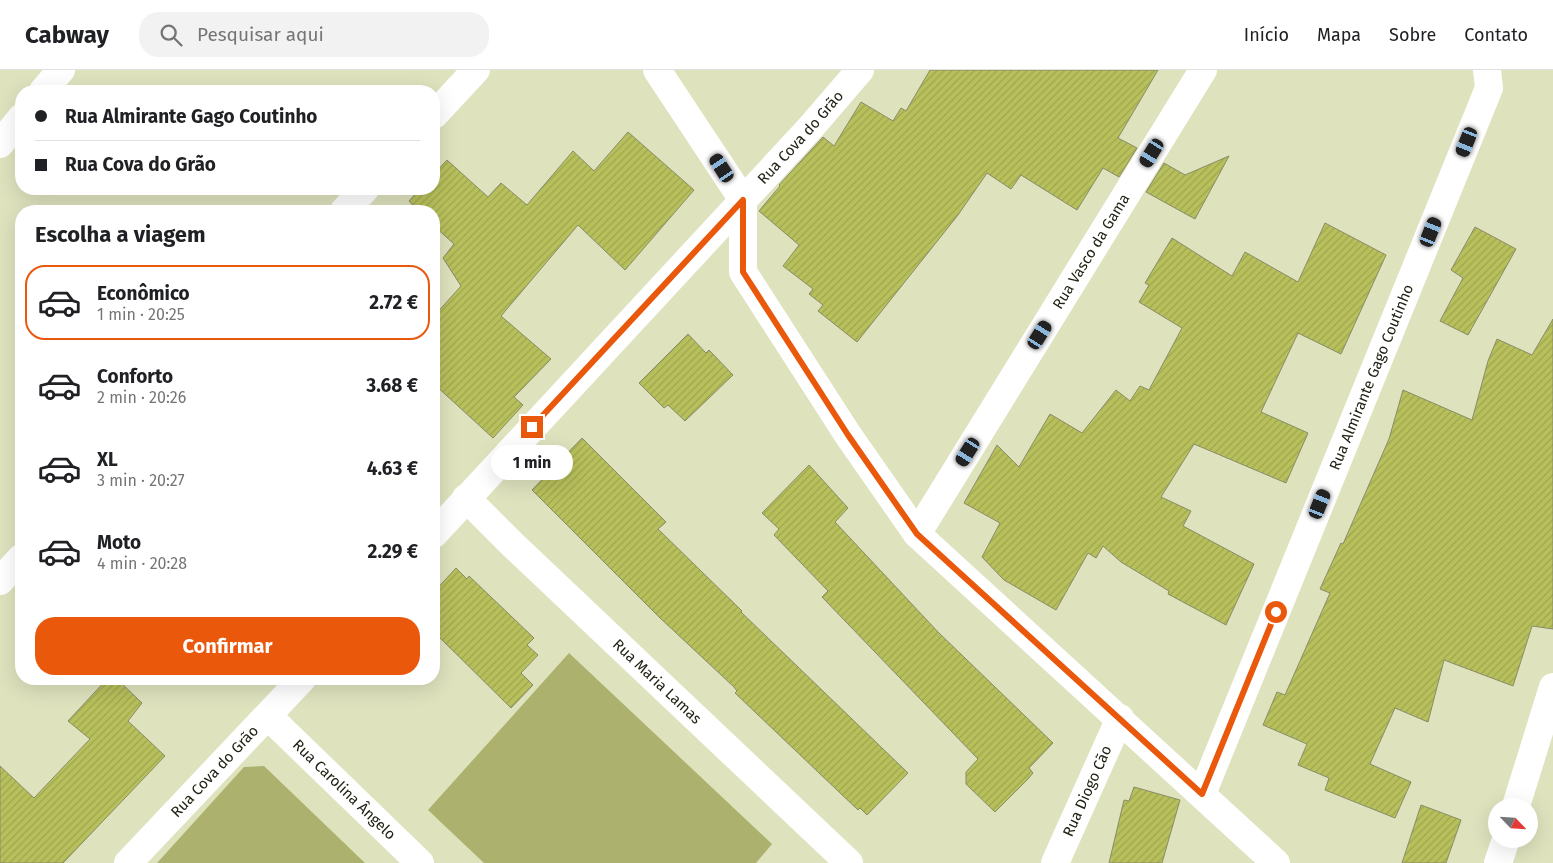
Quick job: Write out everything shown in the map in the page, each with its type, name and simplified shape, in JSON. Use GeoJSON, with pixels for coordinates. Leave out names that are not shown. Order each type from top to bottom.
{"type":"FeatureCollection","features":[{"type":"Feature","properties":{"kind":"street"},"geometry":{"type":"LineString","coordinates":[[49,85],[61,70]]}},
{"type":"Feature","properties":{"kind":"street"},"geometry":{"type":"LineString","coordinates":[[440,109],[476,70]]}},
{"type":"Feature","properties":{"kind":"street"},"geometry":{"type":"LineString","coordinates":[[657,70],[743,200],[743,272],[848,435],[917,534],[1120,718],[1276,863]]}},
{"type":"Feature","properties":{"kind":"street","name":"Rua Cova do Grão"},"geometry":{"type":"LineString","coordinates":[[440,527],[811,127],[860,70]]}},
{"type":"Feature","properties":{"kind":"street","name":"Rua Vasco da Gama"},"geometry":{"type":"LineString","coordinates":[[917,534],[1203,70]]}},
{"type":"Feature","properties":{"kind":"street","name":"Rua Almirante Gago Coutinho"},"geometry":{"type":"LineString","coordinates":[[1202,794],[1490,88],[1486,70]]}},
{"type":"Feature","properties":{"kind":"street"},"geometry":{"type":"LineString","coordinates":[[0,144],[15,125]]}},
{"type":"Feature","properties":{"kind":"street"},"geometry":{"type":"LineString","coordinates":[[350,205],[359,195]]}},
{"type":"Feature","properties":{"kind":"street","name":"Rua Maria Lamas"},"geometry":{"type":"LineString","coordinates":[[466,498],[513,545],[849,863]]}},
{"type":"Feature","properties":{"kind":"street"},"geometry":{"type":"LineString","coordinates":[[0,581],[15,565]]}},
{"type":"Feature","properties":{"kind":"street","name":"Rua Cova do Grão"},"geometry":{"type":"LineString","coordinates":[[128,863],[296,685]]}},
{"type":"Feature","properties":{"kind":"street"},"geometry":{"type":"LineString","coordinates":[[1518,798],[1553,687]]}},
{"type":"Feature","properties":{"kind":"street","name":"Rua Carolina Ângelo"},"geometry":{"type":"LineString","coordinates":[[268,716],[420,863]]}},
{"type":"Feature","properties":{"kind":"street","name":"Rua Diogo Cão"},"geometry":{"type":"LineString","coordinates":[[1055,863],[1120,718]]}},
{"type":"Feature","properties":{"kind":"street"},"geometry":{"type":"LineString","coordinates":[[1498,863],[1503,848]]}},
{"type":"Feature","properties":{"kind":"green space"},"geometry":{"type":"Polygon","coordinates":[[[569,653],[772,844],[756,863],[484,863],[428,810],[569,653]]]}},
{"type":"Feature","properties":{"kind":"green space"},"geometry":{"type":"Polygon","coordinates":[[[264,766],[365,863],[157,863],[244,767],[264,766]]]}},
{"type":"Feature","properties":{"kind":"building"},"geometry":{"type":"Polygon","coordinates":[[[930,70],[1158,70],[1118,138],[1137,148],[1119,177],[1103,168],[1077,210],[1021,175],[1011,189],[987,173],[958,215],[857,342],[818,311],[823,305],[809,294],[813,289],[783,266],[799,245],[759,211],[779,185],[823,137],[834,146],[861,102],[893,121],[901,108],[906,111],[930,70]]]}},
{"type":"Feature","properties":{"kind":"building"},"geometry":{"type":"Polygon","coordinates":[[[628,132],[694,190],[625,270],[578,225],[501,316],[551,359],[514,397],[523,405],[493,438],[440,389],[440,309],[461,286],[443,258],[454,244],[440,231],[440,205],[413,205],[409,201],[414,195],[440,195],[440,168],[447,160],[488,197],[501,183],[527,205],[573,151],[594,171],[628,132]]]}},
{"type":"Feature","properties":{"kind":"building"},"geometry":{"type":"Polygon","coordinates":[[[1229,156],[1195,219],[1146,192],[1164,163],[1185,175],[1229,156]]]}},
{"type":"Feature","properties":{"kind":"building"},"geometry":{"type":"Polygon","coordinates":[[[1325,223],[1386,255],[1341,354],[1298,333],[1261,412],[1308,433],[1286,483],[1194,444],[1161,497],[1191,511],[1183,526],[1254,564],[1226,625],[1168,594],[1169,591],[1121,562],[1103,546],[1096,558],[1088,553],[1056,610],[1004,580],[982,557],[1000,523],[964,503],[997,445],[1019,467],[1050,414],[1082,433],[1116,390],[1130,401],[1140,386],[1149,390],[1182,328],[1139,302],[1149,285],[1145,283],[1172,238],[1232,276],[1245,252],[1298,282],[1325,223]]]}},
{"type":"Feature","properties":{"kind":"building"},"geometry":{"type":"Polygon","coordinates":[[[1475,227],[1516,249],[1468,335],[1440,321],[1463,278],[1451,270],[1475,227]]]}},
{"type":"Feature","properties":{"kind":"building"},"geometry":{"type":"Polygon","coordinates":[[[1553,319],[1553,629],[1532,626],[1513,686],[1444,660],[1428,722],[1395,708],[1370,764],[1411,782],[1395,818],[1325,790],[1329,778],[1298,765],[1307,744],[1263,725],[1277,692],[1285,695],[1330,593],[1320,589],[1341,543],[1343,544],[1389,439],[1403,390],[1472,420],[1488,361],[1497,339],[1532,355],[1553,319]]]}},
{"type":"Feature","properties":{"kind":"building"},"geometry":{"type":"Polygon","coordinates":[[[688,334],[706,353],[709,350],[733,375],[685,421],[668,405],[664,408],[639,383],[688,334]]]}},
{"type":"Feature","properties":{"kind":"building"},"geometry":{"type":"Polygon","coordinates":[[[582,438],[666,522],[658,529],[908,773],[867,815],[860,808],[858,810],[735,693],[737,691],[734,687],[659,617],[532,490],[582,438]]]}},
{"type":"Feature","properties":{"kind":"building"},"geometry":{"type":"Polygon","coordinates":[[[809,465],[848,508],[835,522],[938,632],[1053,743],[1029,768],[1033,773],[1028,779],[995,812],[966,784],[966,772],[978,759],[822,597],[828,591],[774,535],[779,529],[762,513],[809,465]]]}},
{"type":"Feature","properties":{"kind":"building"},"geometry":{"type":"Polygon","coordinates":[[[456,568],[467,579],[469,576],[534,638],[527,645],[538,655],[521,673],[533,685],[511,708],[440,638],[440,585],[456,568]]]}},
{"type":"Feature","properties":{"kind":"building"},"geometry":{"type":"Polygon","coordinates":[[[101,685],[123,685],[142,703],[128,721],[165,756],[63,863],[0,863],[0,766],[34,798],[90,739],[68,721],[101,685]]]}},
{"type":"Feature","properties":{"kind":"building"},"geometry":{"type":"Polygon","coordinates":[[[1134,787],[1180,800],[1162,863],[1109,863],[1124,800],[1129,801],[1134,787]]]}},
{"type":"Feature","properties":{"kind":"building"},"geometry":{"type":"Polygon","coordinates":[[[1421,805],[1461,820],[1446,863],[1402,863],[1421,805]]]}},
{"type":"Feature","properties":{"kind":"route"},"geometry":{"type":"LineString","coordinates":[[532,427],[743,200],[743,272],[848,435],[917,534],[1202,794],[1276,612]]}}]}
